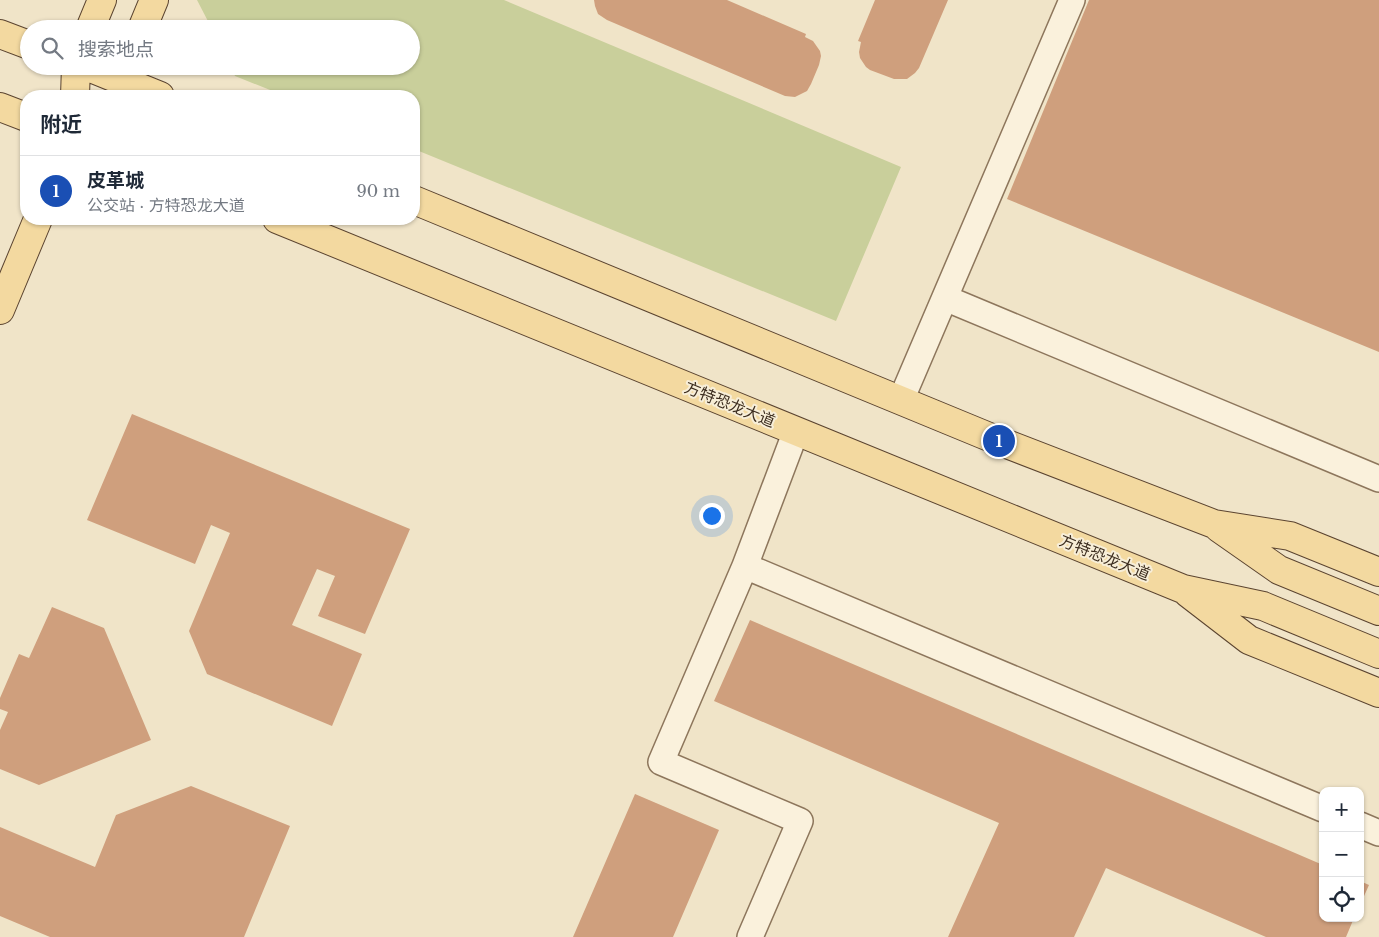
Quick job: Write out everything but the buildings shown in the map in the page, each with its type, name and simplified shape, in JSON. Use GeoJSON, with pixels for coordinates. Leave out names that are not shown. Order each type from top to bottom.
{"type":"FeatureCollection","features":[{"type":"Feature","properties":{"kind":"main road"},"geometry":{"type":"LineString","coordinates":[[94,20],[102,0]]}},
{"type":"Feature","properties":{"kind":"main road"},"geometry":{"type":"LineString","coordinates":[[146,20],[154,0]]}},
{"type":"Feature","properties":{"kind":"main road"},"geometry":{"type":"LineString","coordinates":[[0,34],[20,42]]}},
{"type":"Feature","properties":{"kind":"main road"},"geometry":{"type":"LineString","coordinates":[[75,90],[76,75]]}},
{"type":"Feature","properties":{"kind":"main road"},"geometry":{"type":"LineString","coordinates":[[105,75],[143,90]]}},
{"type":"Feature","properties":{"kind":"main road"},"geometry":{"type":"LineString","coordinates":[[0,106],[20,114]]}},
{"type":"Feature","properties":{"kind":"main road"},"geometry":{"type":"LineString","coordinates":[[420,202],[999,441],[1214,524],[1290,536],[1379,572]]}},
{"type":"Feature","properties":{"kind":"main road"},"geometry":{"type":"LineString","coordinates":[[0,310],[35,225]]}},
{"type":"Feature","properties":{"kind":"main road","name":"方特恐龙大道"},"geometry":{"type":"LineString","coordinates":[[293,225],[1183,589],[1263,606],[1379,654]]}},
{"type":"Feature","properties":{"kind":"main road"},"geometry":{"type":"LineString","coordinates":[[1214,524],[1280,570],[1379,611]]}},
{"type":"Feature","properties":{"kind":"main road","name":"方特恐龙大道"},"geometry":{"type":"LineString","coordinates":[[1183,589],[1249,640],[1379,693]]}},
{"type":"Feature","properties":{"kind":"lane"},"geometry":{"type":"LineString","coordinates":[[901,400],[1072,0]]}},
{"type":"Feature","properties":{"kind":"lane"},"geometry":{"type":"LineString","coordinates":[[945,298],[1379,479]]}},
{"type":"Feature","properties":{"kind":"lane"},"geometry":{"type":"LineString","coordinates":[[750,937],[800,821],[661,762],[745,566],[796,431]]}},
{"type":"Feature","properties":{"kind":"lane"},"geometry":{"type":"LineString","coordinates":[[745,566],[1319,807]]}},
{"type":"Feature","properties":{"kind":"lane"},"geometry":{"type":"LineString","coordinates":[[1364,827],[1379,833]]}},
{"type":"Feature","properties":{"kind":"green space"},"geometry":{"type":"Polygon","coordinates":[[[197,0],[504,0],[901,167],[836,321],[420,151],[420,90],[270,90],[234,75],[420,75],[420,20],[207,20],[197,0]]]}},
{"type":"Feature","properties":{"kind":"place","name":"皮革城"},"geometry":{"type":"Point","coordinates":[999,441]}}]}
